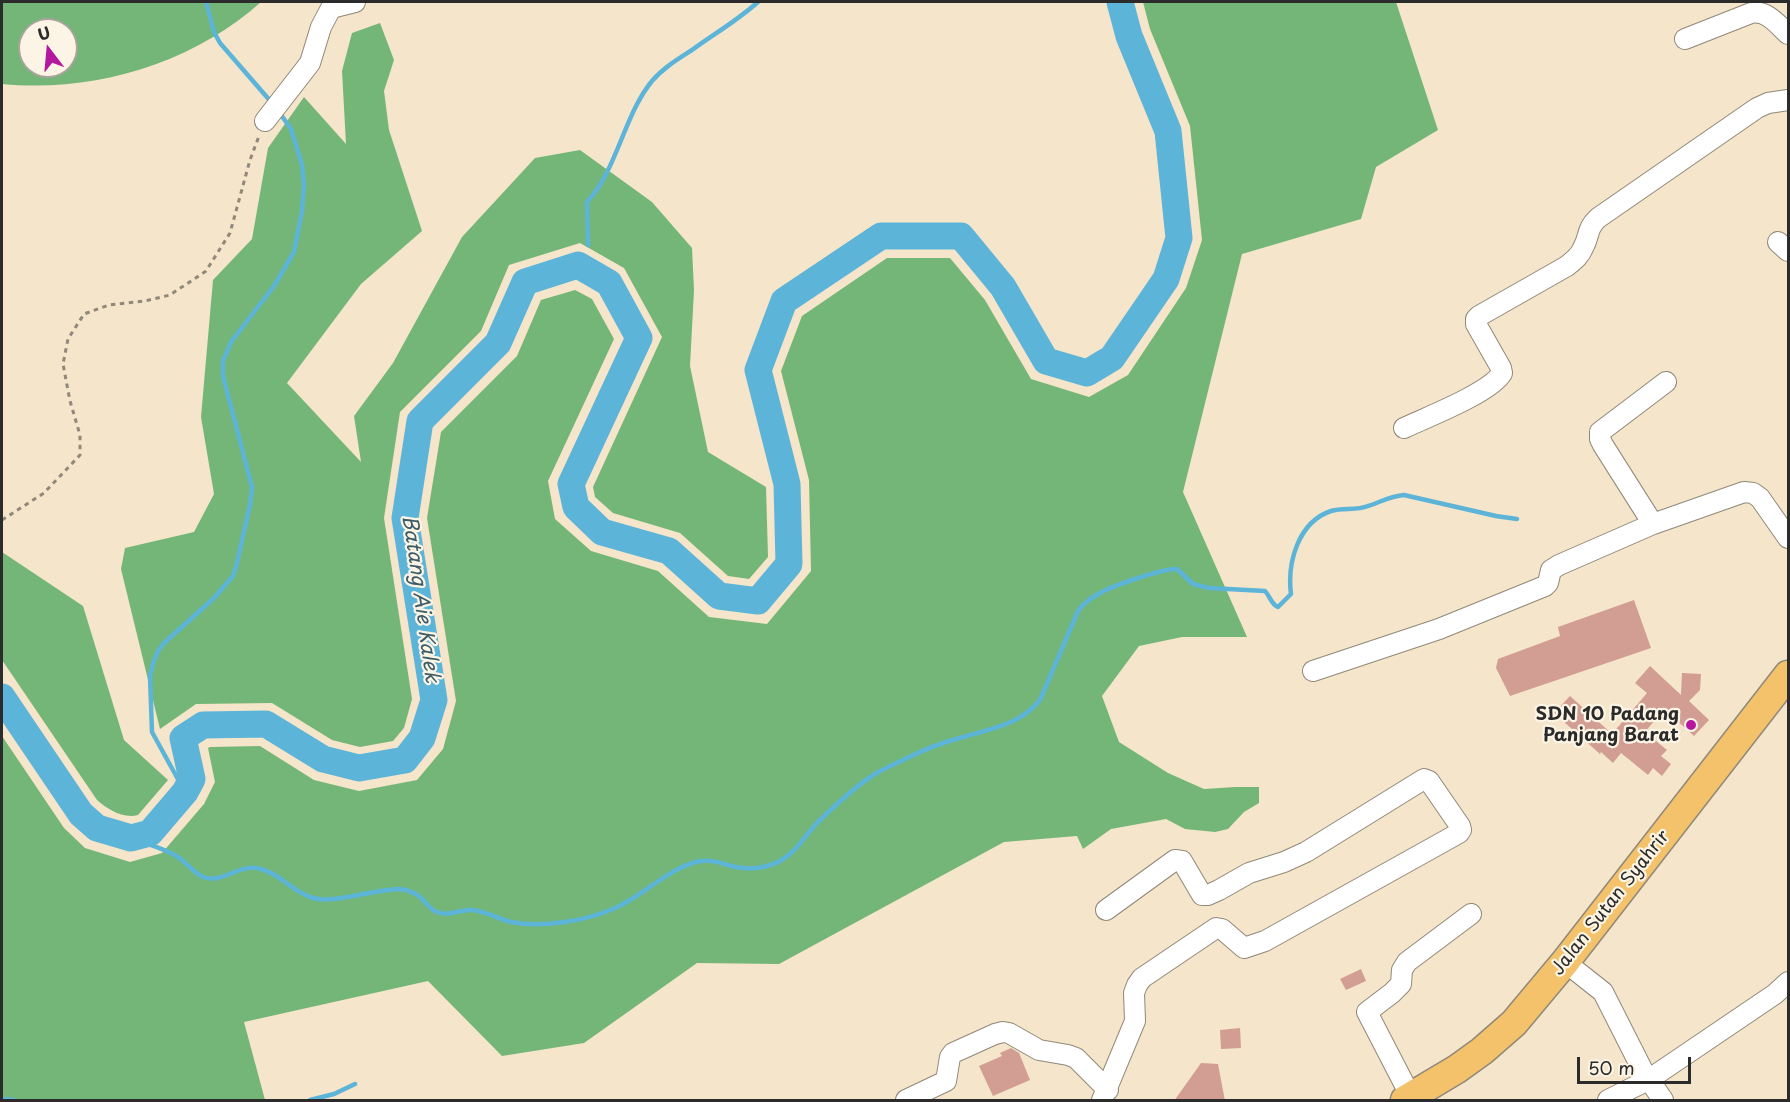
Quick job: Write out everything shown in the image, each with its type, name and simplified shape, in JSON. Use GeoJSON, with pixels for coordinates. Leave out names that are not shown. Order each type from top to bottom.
{"type":"FeatureCollection","features":[{"type":"Feature","properties":{"kind":"highway","name":"Jalan Sutan Syahrir"},"geometry":{"type":"LineString","coordinates":[[1408,1099],[1456,1069],[1514,1023],[1565,962],[1788,675]]}},
{"type":"Feature","properties":{"kind":"street"},"geometry":{"type":"LineString","coordinates":[[265,121],[310,63],[321,27],[331,8],[355,2]]}},
{"type":"Feature","properties":{"kind":"street"},"geometry":{"type":"LineString","coordinates":[[1685,39],[1750,13],[1758,12],[1765,14],[1788,34]]}},
{"type":"Feature","properties":{"kind":"street"},"geometry":{"type":"LineString","coordinates":[[1404,428],[1480,392],[1500,377],[1501,368],[1476,324],[1479,316],[1577,258],[1584,248],[1591,224],[1598,218],[1757,108],[1768,103],[1788,100]]}},
{"type":"Feature","properties":{"kind":"street"},"geometry":{"type":"LineString","coordinates":[[1653,524],[1603,445],[1600,432],[1666,382]]}},
{"type":"Feature","properties":{"kind":"street"},"geometry":{"type":"LineString","coordinates":[[1313,671],[1439,629],[1545,586],[1548,584],[1551,570],[1555,567],[1653,524],[1744,492],[1753,493],[1760,498],[1788,538]]}},
{"type":"Feature","properties":{"kind":"street"},"geometry":{"type":"LineString","coordinates":[[906,1101],[946,1081],[950,1057],[957,1050],[1003,1032],[1040,1050],[1068,1054],[1076,1058],[1105,1095],[1135,1021],[1134,993],[1142,978],[1216,928],[1222,929],[1244,948],[1265,941],[1461,830],[1429,781],[1424,778],[1306,852],[1249,873],[1208,895],[1202,895],[1182,861],[1175,860],[1106,910]]}},
{"type":"Feature","properties":{"kind":"street"},"geometry":{"type":"LineString","coordinates":[[1408,1099],[1367,1012],[1401,984],[1402,970],[1407,962],[1471,914]]}},
{"type":"Feature","properties":{"kind":"street"},"geometry":{"type":"LineString","coordinates":[[1565,962],[1603,992],[1648,1080],[1663,1101]]}},
{"type":"Feature","properties":{"kind":"street"},"geometry":{"type":"LineString","coordinates":[[1608,1101],[1648,1080],[1776,994],[1788,982]]}},
{"type":"Feature","properties":{"kind":"path"},"geometry":{"type":"LineString","coordinates":[[2,520],[44,493],[80,455],[80,435],[70,401],[63,364],[68,339],[84,314],[109,306],[170,295],[206,271],[230,233],[250,160],[265,121]]}},
{"type":"Feature","properties":{"kind":"green space"},"geometry":{"type":"Polygon","coordinates":[[[2,2],[261,2],[234,24],[173,58],[140,70],[106,78],[71,84],[36,86],[2,84],[2,2]]]}},
{"type":"Feature","properties":{"kind":"green space"},"geometry":{"type":"Polygon","coordinates":[[[1143,2],[1396,2],[1438,130],[1376,167],[1361,219],[1242,254],[1183,492],[1247,637],[1182,637],[1139,646],[1102,696],[1119,742],[1168,773],[1204,789],[1259,787],[1259,803],[1244,812],[1228,829],[1215,832],[1185,829],[1166,819],[1111,829],[1083,849],[1077,836],[1004,842],[779,964],[697,963],[584,1043],[502,1056],[428,981],[244,1022],[265,1100],[2,1100],[2,736],[64,828],[85,848],[130,862],[162,853],[204,804],[215,782],[208,748],[210,747],[260,746],[314,780],[359,791],[417,780],[443,749],[456,701],[427,518],[441,432],[517,356],[541,300],[575,290],[592,299],[614,339],[548,481],[555,519],[591,551],[658,571],[709,617],[767,624],[811,571],[809,480],[781,371],[802,316],[887,258],[950,258],[985,300],[1031,379],[1089,397],[1128,375],[1186,288],[1202,240],[1190,126],[1150,29],[1143,2]]]}},
{"type":"Feature","properties":{"kind":"green space"},"geometry":{"type":"Polygon","coordinates":[[[380,23],[394,60],[384,91],[389,130],[422,231],[361,284],[287,383],[361,462],[354,416],[393,363],[462,237],[535,158],[580,150],[652,202],[692,248],[694,290],[690,366],[708,452],[766,487],[768,557],[749,579],[728,576],[680,533],[613,513],[595,497],[593,487],[662,337],[624,268],[580,243],[509,265],[481,331],[400,412],[384,518],[412,699],[404,728],[393,741],[360,747],[332,740],[272,703],[196,704],[160,729],[121,569],[125,548],[194,532],[214,494],[201,417],[213,280],[252,239],[268,148],[304,97],[346,144],[342,71],[352,33],[380,23]]]}},
{"type":"Feature","properties":{"kind":"green space"},"geometry":{"type":"Polygon","coordinates":[[[2,552],[83,606],[124,740],[168,780],[138,815],[127,816],[110,810],[97,800],[2,660],[2,552]]]}},
{"type":"Feature","properties":{"kind":"building"},"geometry":{"type":"Polygon","coordinates":[[[1634,600],[1651,648],[1510,696],[1496,668],[1498,659],[1560,636],[1558,627],[1634,600]]]}},
{"type":"Feature","properties":{"kind":"building"},"geometry":{"type":"Polygon","coordinates":[[[1650,666],[1681,695],[1682,673],[1701,674],[1700,690],[1689,701],[1709,720],[1694,736],[1664,709],[1645,732],[1667,750],[1661,756],[1671,764],[1662,776],[1653,768],[1648,775],[1621,753],[1613,763],[1554,713],[1570,696],[1612,734],[1647,693],[1635,683],[1650,666]]]}},
{"type":"Feature","properties":{"kind":"building"},"geometry":{"type":"Polygon","coordinates":[[[1361,969],[1366,981],[1346,990],[1340,979],[1361,969]]]}},
{"type":"Feature","properties":{"kind":"building"},"geometry":{"type":"Polygon","coordinates":[[[1240,1028],[1241,1048],[1221,1049],[1220,1030],[1240,1028]]]}},
{"type":"Feature","properties":{"kind":"building"},"geometry":{"type":"Polygon","coordinates":[[[1011,1048],[1019,1053],[1030,1080],[993,1096],[979,1066],[1002,1056],[1000,1053],[1011,1048]]]}},
{"type":"Feature","properties":{"kind":"building"},"geometry":{"type":"Polygon","coordinates":[[[1201,1063],[1218,1064],[1225,1101],[1174,1101],[1201,1063]]]}},
{"type":"Feature","properties":{"kind":"waterway"},"geometry":{"type":"LineString","coordinates":[[206,2],[214,32],[220,43],[272,103]]}},
{"type":"Feature","properties":{"kind":"waterway"},"geometry":{"type":"LineString","coordinates":[[588,245],[587,202],[606,174],[642,95],[652,81],[666,68],[758,2]]}},
{"type":"Feature","properties":{"kind":"waterway","name":"Batang Aie Kalek"},"geometry":{"type":"LineString","coordinates":[[2,697],[81,814],[97,828],[131,838],[150,833],[185,792],[192,779],[183,738],[203,725],[266,724],[323,759],[359,768],[405,760],[422,738],[434,700],[405,518],[420,421],[498,343],[525,282],[578,265],[609,283],[639,338],[571,484],[576,507],[602,532],[669,551],[719,596],[758,601],[789,564],[787,484],[758,370],[784,301],[881,236],[961,236],[1003,287],[1046,361],[1087,373],[1112,358],[1166,279],[1179,238],[1168,131],[1129,36],[1120,2]]}},
{"type":"Feature","properties":{"kind":"waterway"},"geometry":{"type":"LineString","coordinates":[[185,792],[152,732],[150,676],[158,651],[164,643],[214,598],[233,576],[236,567],[252,487],[223,376],[223,361],[231,342],[274,286],[294,252],[302,211],[304,185],[302,165],[291,129],[279,112]]}},
{"type":"Feature","properties":{"kind":"waterway"},"geometry":{"type":"LineString","coordinates":[[131,838],[173,854],[203,877],[216,878],[243,869],[257,868],[265,870],[313,898],[343,898],[400,889],[415,894],[432,910],[441,913],[472,910],[523,924],[550,924],[577,920],[624,904],[674,871],[696,862],[712,861],[736,867],[758,868],[780,861],[787,857],[844,797],[878,772],[932,747],[1014,721],[1040,700],[1078,611],[1087,601],[1106,590],[1150,574],[1177,569],[1193,584],[1209,588],[1265,591],[1278,607],[1291,594],[1293,557],[1303,534],[1310,524],[1331,511],[1354,509],[1404,495],[1517,519]]}},
{"type":"Feature","properties":{"kind":"waterway"},"geometry":{"type":"LineString","coordinates":[[310,1100],[334,1094],[355,1084]]}},
{"type":"Feature","properties":{"kind":"waterway"},"geometry":{"type":"LineString","coordinates":[[2,1099],[14,1100]]}},
{"type":"Feature","properties":{"kind":"place","name":"SDN 10 Padang Panjang Barat"},"geometry":{"type":"Point","coordinates":[1691,725]}}]}
